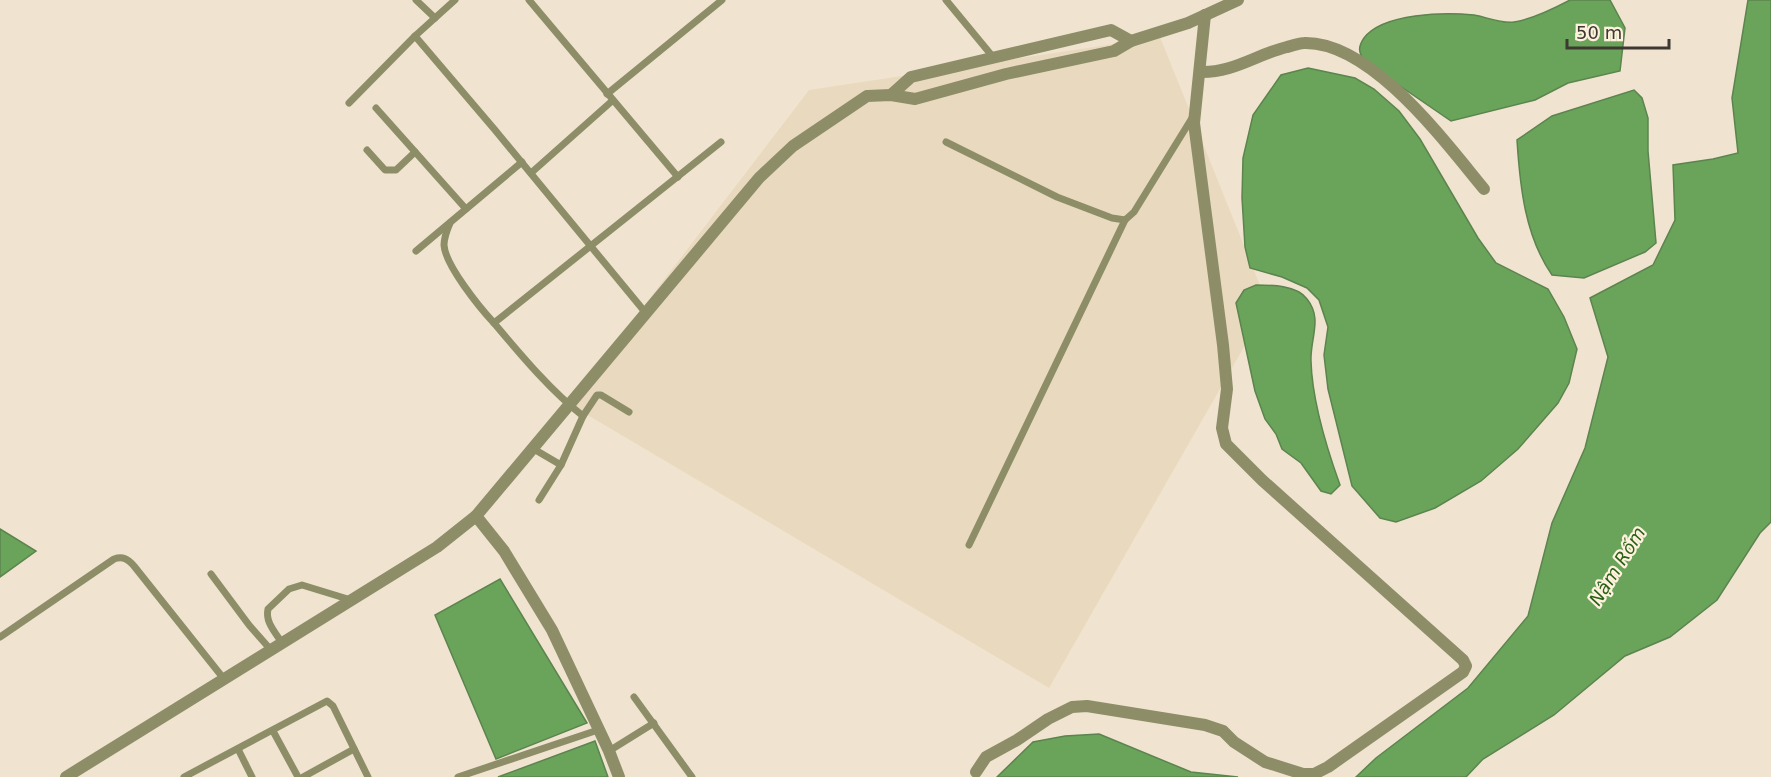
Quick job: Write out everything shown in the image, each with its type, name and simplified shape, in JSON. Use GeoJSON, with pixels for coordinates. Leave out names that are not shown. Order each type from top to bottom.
{"type":"FeatureCollection","features":[{"type":"Feature","properties":{"kind":"street"},"geometry":{"type":"LineString","coordinates":[[66,777],[437,547],[476,516],[759,178],[793,146],[867,96],[891,95],[915,99],[1006,74],[1114,51],[1131,40],[1188,23],[1238,0]]}},
{"type":"Feature","properties":{"kind":"street"},"geometry":{"type":"LineString","coordinates":[[976,772],[986,757],[1048,719],[1072,706],[1088,706],[1205,725],[1222,731],[1265,762],[1303,774],[1314,774],[1328,768],[1444,686],[1463,672],[1466,666],[1463,660],[1419,619],[1270,488],[1226,444],[1222,428],[1227,389],[1224,356],[1194,123],[1205,15]]}},
{"type":"Feature","properties":{"kind":"street"},"geometry":{"type":"LineString","coordinates":[[891,95],[911,77],[993,57],[1111,30],[1131,40]]}},
{"type":"Feature","properties":{"kind":"street"},"geometry":{"type":"LineString","coordinates":[[1200,72],[1217,72],[1267,52],[1304,43],[1335,48],[1360,62],[1389,83],[1484,189]]}},
{"type":"Feature","properties":{"kind":"street"},"geometry":{"type":"LineString","coordinates":[[476,516],[504,551],[552,630],[619,777]]}},
{"type":"Feature","properties":{"kind":"lane"},"geometry":{"type":"LineString","coordinates":[[416,0],[435,18]]}},
{"type":"Feature","properties":{"kind":"lane"},"geometry":{"type":"LineString","coordinates":[[349,102],[435,18],[445,3],[455,0]]}},
{"type":"Feature","properties":{"kind":"lane"},"geometry":{"type":"LineString","coordinates":[[529,0],[678,177]]}},
{"type":"Feature","properties":{"kind":"lane"},"geometry":{"type":"LineString","coordinates":[[607,94],[722,0]]}},
{"type":"Feature","properties":{"kind":"lane"},"geometry":{"type":"LineString","coordinates":[[946,0],[993,57]]}},
{"type":"Feature","properties":{"kind":"lane"},"geometry":{"type":"LineString","coordinates":[[415,36],[645,312]]}},
{"type":"Feature","properties":{"kind":"lane"},"geometry":{"type":"LineString","coordinates":[[531,173],[612,101]]}},
{"type":"Feature","properties":{"kind":"lane"},"geometry":{"type":"LineString","coordinates":[[376,108],[466,209]]}},
{"type":"Feature","properties":{"kind":"lane"},"geometry":{"type":"LineString","coordinates":[[969,545],[1125,220],[1134,212],[1195,114]]}},
{"type":"Feature","properties":{"kind":"lane"},"geometry":{"type":"LineString","coordinates":[[494,323],[721,142]]}},
{"type":"Feature","properties":{"kind":"lane"},"geometry":{"type":"LineString","coordinates":[[946,142],[1057,197],[1112,218],[1125,220]]}},
{"type":"Feature","properties":{"kind":"lane"},"geometry":{"type":"LineString","coordinates":[[367,150],[385,170],[396,170],[415,152]]}},
{"type":"Feature","properties":{"kind":"lane"},"geometry":{"type":"LineString","coordinates":[[416,250],[522,162]]}},
{"type":"Feature","properties":{"kind":"lane"},"geometry":{"type":"LineString","coordinates":[[450,223],[445,236],[446,258],[482,309],[516,349],[568,404],[583,416]]}},
{"type":"Feature","properties":{"kind":"lane"},"geometry":{"type":"LineString","coordinates":[[539,500],[561,465],[583,416],[597,395],[601,394],[629,412]]}},
{"type":"Feature","properties":{"kind":"lane"},"geometry":{"type":"LineString","coordinates":[[532,448],[561,465]]}},
{"type":"Feature","properties":{"kind":"lane"},"geometry":{"type":"LineString","coordinates":[[0,637],[114,559],[122,557],[130,561],[224,679]]}},
{"type":"Feature","properties":{"kind":"lane"},"geometry":{"type":"LineString","coordinates":[[211,574],[249,625],[276,647]]}},
{"type":"Feature","properties":{"kind":"lane"},"geometry":{"type":"LineString","coordinates":[[276,647],[267,612],[289,589],[304,585],[351,600]]}},
{"type":"Feature","properties":{"kind":"lane"},"geometry":{"type":"LineString","coordinates":[[634,697],[692,777]]}},
{"type":"Feature","properties":{"kind":"lane"},"geometry":{"type":"LineString","coordinates":[[184,777],[327,701],[333,706],[368,777]]}},
{"type":"Feature","properties":{"kind":"lane"},"geometry":{"type":"LineString","coordinates":[[609,751],[654,723]]}},
{"type":"Feature","properties":{"kind":"lane"},"geometry":{"type":"LineString","coordinates":[[458,777],[482,774],[598,730]]}},
{"type":"Feature","properties":{"kind":"lane"},"geometry":{"type":"LineString","coordinates":[[273,731],[298,777]]}},
{"type":"Feature","properties":{"kind":"lane"},"geometry":{"type":"LineString","coordinates":[[238,749],[252,777]]}},
{"type":"Feature","properties":{"kind":"lane"},"geometry":{"type":"LineString","coordinates":[[303,777],[354,749]]}},
{"type":"Feature","properties":{"kind":"shaded area"},"geometry":{"type":"Polygon","coordinates":[[[1160,37],[1268,305],[1049,688],[569,404],[809,90],[1160,37]]]}},
{"type":"Feature","properties":{"kind":"water"},"geometry":{"type":"Polygon","coordinates":[[[1570,0],[1610,0],[1625,28],[1620,71],[1568,83],[1535,100],[1451,121],[1365,62],[1360,52],[1362,41],[1373,30],[1385,23],[1400,19],[1431,14],[1462,14],[1514,22],[1536,16],[1570,0]]]}},
{"type":"Feature","properties":{"kind":"water","name":"Nậm Rốm"},"geometry":{"type":"Polygon","coordinates":[[[1748,0],[1771,0],[1771,522],[1760,533],[1717,600],[1670,637],[1625,656],[1554,715],[1483,759],[1466,777],[1356,777],[1376,758],[1468,688],[1528,616],[1552,523],[1585,448],[1608,357],[1590,298],[1653,265],[1675,220],[1673,165],[1738,153],[1732,98],[1748,0]]]}},
{"type":"Feature","properties":{"kind":"water"},"geometry":{"type":"Polygon","coordinates":[[[1308,68],[1355,78],[1374,89],[1399,111],[1420,139],[1478,238],[1496,263],[1548,289],[1564,317],[1577,349],[1569,383],[1558,403],[1518,449],[1481,481],[1435,508],[1396,522],[1380,518],[1352,486],[1328,389],[1324,355],[1328,327],[1319,300],[1307,288],[1282,277],[1250,268],[1245,247],[1242,198],[1243,158],[1253,115],[1281,75],[1308,68]]]}},
{"type":"Feature","properties":{"kind":"water"},"geometry":{"type":"Polygon","coordinates":[[[1634,90],[1642,98],[1648,118],[1648,151],[1656,243],[1645,252],[1584,278],[1552,275],[1530,228],[1522,193],[1517,140],[1552,116],[1634,90]]]}},
{"type":"Feature","properties":{"kind":"water"},"geometry":{"type":"Polygon","coordinates":[[[1256,285],[1290,288],[1303,294],[1312,306],[1315,321],[1311,353],[1314,391],[1325,440],[1340,485],[1331,494],[1321,491],[1301,463],[1282,449],[1276,434],[1265,419],[1255,391],[1236,303],[1244,290],[1256,285]]]}},
{"type":"Feature","properties":{"kind":"water"},"geometry":{"type":"Polygon","coordinates":[[[0,529],[36,551],[0,577],[0,529]]]}},
{"type":"Feature","properties":{"kind":"water"},"geometry":{"type":"Polygon","coordinates":[[[500,579],[587,723],[496,759],[435,615],[500,579]]]}},
{"type":"Feature","properties":{"kind":"water"},"geometry":{"type":"Polygon","coordinates":[[[1099,734],[1191,772],[1238,777],[997,777],[1033,742],[1065,736],[1099,734]]]}},
{"type":"Feature","properties":{"kind":"water"},"geometry":{"type":"Polygon","coordinates":[[[595,741],[608,777],[498,777],[595,741]]]}}]}
